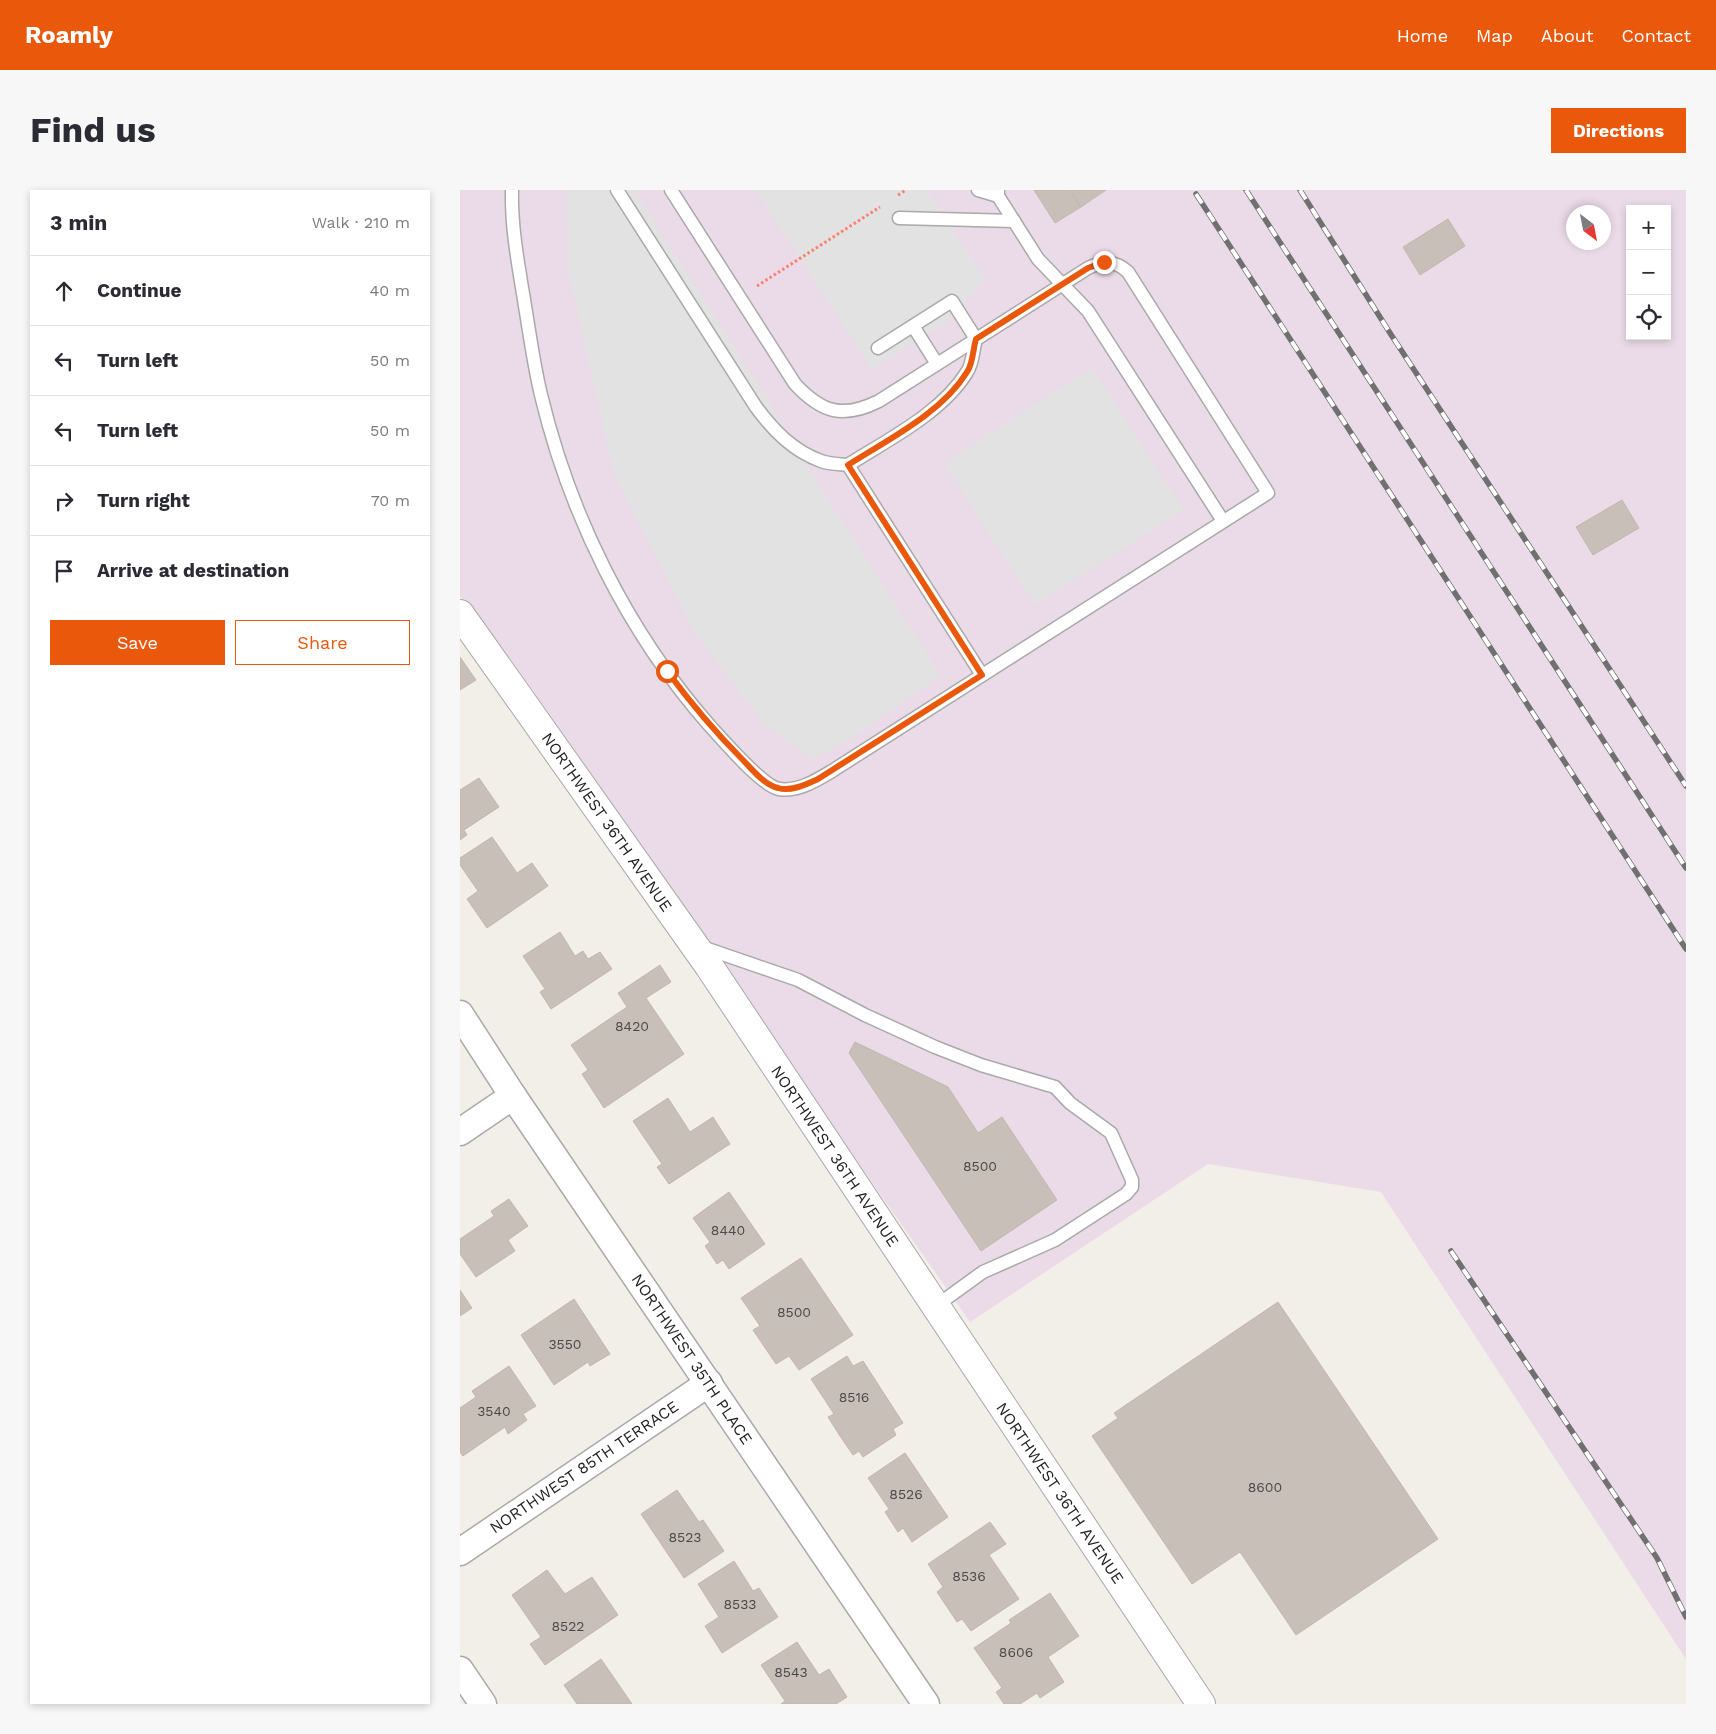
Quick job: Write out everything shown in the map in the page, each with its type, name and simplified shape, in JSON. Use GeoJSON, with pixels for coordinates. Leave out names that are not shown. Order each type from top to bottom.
{"type":"FeatureCollection","features":[{"type":"Feature","properties":{"kind":"street","name":"NORTHWEST 36TH AVENUE"},"geometry":{"type":"LineString","coordinates":[[460,614],[694,945],[1201,1704]]}},
{"type":"Feature","properties":{"kind":"street","name":"NORTHWEST 35TH PLACE"},"geometry":{"type":"LineString","coordinates":[[460,1014],[513,1096],[926,1704]]}},
{"type":"Feature","properties":{"kind":"street"},"geometry":{"type":"LineString","coordinates":[[460,1132],[513,1096]]}},
{"type":"Feature","properties":{"kind":"street","name":"NORTHWEST 85TH TERRACE"},"geometry":{"type":"LineString","coordinates":[[460,1552],[708,1383]]}},
{"type":"Feature","properties":{"kind":"street"},"geometry":{"type":"LineString","coordinates":[[460,1670],[483,1704]]}},
{"type":"Feature","properties":{"kind":"lane"},"geometry":{"type":"LineString","coordinates":[[512,190],[516,249],[534,362],[542,396],[568,482],[594,544],[634,621],[667,671],[703,717],[758,775],[779,789],[791,788],[818,779],[1268,493],[1128,272],[1121,266],[1104,262],[1088,268],[879,401],[860,410],[838,412],[821,407],[795,384],[671,190]]}},
{"type":"Feature","properties":{"kind":"lane"},"geometry":{"type":"LineString","coordinates":[[617,190],[765,418],[786,441],[802,452],[822,461],[848,465],[921,418],[943,402],[968,371],[976,339],[952,301],[878,348]]}},
{"type":"Feature","properties":{"kind":"lane"},"geometry":{"type":"LineString","coordinates":[[978,190],[998,193],[1038,259],[1088,312],[1223,521]]}},
{"type":"Feature","properties":{"kind":"lane"},"geometry":{"type":"LineString","coordinates":[[899,218],[1014,221]]}},
{"type":"Feature","properties":{"kind":"lane"},"geometry":{"type":"LineString","coordinates":[[913,326],[937,364]]}},
{"type":"Feature","properties":{"kind":"lane"},"geometry":{"type":"LineString","coordinates":[[848,465],[982,675]]}},
{"type":"Feature","properties":{"kind":"lane"},"geometry":{"type":"LineString","coordinates":[[694,945],[798,980],[865,1015],[935,1047],[981,1065],[1055,1087],[1070,1103],[1111,1134],[1132,1180],[1132,1187],[1126,1194],[1055,1240],[983,1272],[936,1306]]}},
{"type":"Feature","properties":{"kind":"path"},"geometry":{"type":"LineString","coordinates":[[894,198],[906,190]]}},
{"type":"Feature","properties":{"kind":"path"},"geometry":{"type":"LineString","coordinates":[[739,297],[880,206]]}},
{"type":"Feature","properties":{"kind":"shaded area"},"geometry":{"type":"Polygon","coordinates":[[[460,190],[1686,190],[1686,1659],[1381,1192],[1208,1164],[970,1322],[460,596],[460,190]]]}},
{"type":"Feature","properties":{"kind":"shaded area"},"geometry":{"type":"Polygon","coordinates":[[[567,190],[634,190],[940,675],[862,731],[813,759],[765,725],[695,633],[614,473],[568,270],[567,190]]]}},
{"type":"Feature","properties":{"kind":"shaded area"},"geometry":{"type":"Polygon","coordinates":[[[756,190],[927,190],[985,279],[948,321],[872,369],[756,190]]]}},
{"type":"Feature","properties":{"kind":"shaded area"},"geometry":{"type":"Polygon","coordinates":[[[1092,368],[1183,510],[1035,605],[944,463],[1092,368]]]}},
{"type":"Feature","properties":{"kind":"building"},"geometry":{"type":"Polygon","coordinates":[[[1034,190],[1070,190],[1081,207],[1055,223],[1034,190]]]}},
{"type":"Feature","properties":{"kind":"building"},"geometry":{"type":"Polygon","coordinates":[[[1070,190],[1106,190],[1081,207],[1070,190]]]}},
{"type":"Feature","properties":{"kind":"building"},"geometry":{"type":"Polygon","coordinates":[[[1448,219],[1465,246],[1420,275],[1403,247],[1448,219]]]}},
{"type":"Feature","properties":{"kind":"building"},"geometry":{"type":"Polygon","coordinates":[[[1622,500],[1639,528],[1593,555],[1576,527],[1622,500]]]}},
{"type":"Feature","properties":{"kind":"building"},"geometry":{"type":"Polygon","coordinates":[[[460,657],[476,680],[460,690],[460,657]]]}},
{"type":"Feature","properties":{"kind":"building"},"geometry":{"type":"Polygon","coordinates":[[[479,778],[499,807],[464,830],[467,835],[460,840],[460,790],[479,778]]]}},
{"type":"Feature","properties":{"kind":"building"},"geometry":{"type":"Polygon","coordinates":[[[492,837],[517,873],[532,863],[548,886],[487,928],[467,899],[478,891],[460,865],[460,858],[492,837]]]}},
{"type":"Feature","properties":{"kind":"building"},"geometry":{"type":"Polygon","coordinates":[[[560,932],[575,956],[583,951],[588,959],[600,952],[612,969],[551,1009],[540,992],[545,989],[523,956],[560,932]]]}},
{"type":"Feature","properties":{"kind":"building"},"geometry":{"type":"Polygon","coordinates":[[[660,965],[671,982],[646,998],[684,1054],[604,1108],[582,1074],[588,1070],[571,1045],[627,1007],[618,993],[660,965]]]}},
{"type":"Feature","properties":{"kind":"building"},"geometry":{"type":"Polygon","coordinates":[[[855,1042],[948,1087],[978,1133],[1002,1117],[1057,1200],[981,1251],[849,1053],[855,1042]]]}},
{"type":"Feature","properties":{"kind":"building"},"geometry":{"type":"Polygon","coordinates":[[[668,1098],[690,1132],[713,1117],[730,1144],[669,1184],[657,1167],[662,1164],[633,1121],[668,1098]]]}},
{"type":"Feature","properties":{"kind":"building"},"geometry":{"type":"Polygon","coordinates":[[[729,1192],[765,1244],[729,1269],[723,1260],[717,1264],[705,1246],[710,1242],[693,1218],[729,1192]]]}},
{"type":"Feature","properties":{"kind":"building"},"geometry":{"type":"Polygon","coordinates":[[[509,1199],[528,1226],[508,1240],[515,1251],[476,1277],[460,1254],[460,1239],[494,1216],[491,1211],[509,1199]]]}},
{"type":"Feature","properties":{"kind":"building"},"geometry":{"type":"Polygon","coordinates":[[[801,1258],[853,1335],[799,1370],[789,1356],[776,1364],[753,1330],[760,1326],[741,1298],[801,1258]]]}},
{"type":"Feature","properties":{"kind":"building"},"geometry":{"type":"Polygon","coordinates":[[[460,1290],[472,1308],[460,1316],[460,1290]]]}},
{"type":"Feature","properties":{"kind":"building"},"geometry":{"type":"Polygon","coordinates":[[[574,1299],[610,1354],[590,1366],[588,1362],[554,1385],[521,1335],[574,1299]]]}},
{"type":"Feature","properties":{"kind":"building"},"geometry":{"type":"Polygon","coordinates":[[[1278,1302],[1438,1539],[1296,1635],[1240,1552],[1192,1584],[1092,1436],[1118,1418],[1114,1413],[1278,1302]]]}},
{"type":"Feature","properties":{"kind":"building"},"geometry":{"type":"Polygon","coordinates":[[[847,1356],[853,1366],[863,1361],[903,1423],[893,1429],[896,1435],[863,1457],[859,1451],[853,1455],[840,1436],[828,1417],[834,1414],[811,1379],[847,1356]]]}},
{"type":"Feature","properties":{"kind":"building"},"geometry":{"type":"Polygon","coordinates":[[[509,1366],[536,1406],[523,1414],[527,1420],[508,1434],[505,1427],[463,1456],[460,1452],[460,1408],[476,1397],[472,1391],[509,1366]]]}},
{"type":"Feature","properties":{"kind":"building"},"geometry":{"type":"Polygon","coordinates":[[[905,1453],[948,1517],[912,1542],[903,1528],[898,1532],[885,1512],[889,1509],[868,1478],[905,1453]]]}},
{"type":"Feature","properties":{"kind":"building"},"geometry":{"type":"Polygon","coordinates":[[[677,1490],[699,1522],[703,1520],[724,1551],[684,1578],[641,1514],[677,1490]]]}},
{"type":"Feature","properties":{"kind":"building"},"geometry":{"type":"Polygon","coordinates":[[[990,1522],[1006,1544],[989,1555],[1019,1599],[971,1631],[962,1619],[957,1622],[937,1592],[943,1587],[928,1564],[990,1522]]]}},
{"type":"Feature","properties":{"kind":"building"},"geometry":{"type":"Polygon","coordinates":[[[734,1561],[753,1591],[759,1588],[778,1617],[722,1653],[705,1626],[719,1617],[698,1584],[734,1561]]]}},
{"type":"Feature","properties":{"kind":"building"},"geometry":{"type":"Polygon","coordinates":[[[547,1570],[565,1594],[592,1577],[618,1615],[545,1665],[530,1644],[541,1637],[512,1595],[547,1570]]]}},
{"type":"Feature","properties":{"kind":"building"},"geometry":{"type":"Polygon","coordinates":[[[1050,1593],[1079,1636],[1048,1657],[1064,1682],[1040,1698],[1037,1693],[1020,1704],[1004,1704],[996,1692],[1002,1688],[974,1648],[1011,1623],[1009,1620],[1050,1593]]]}},
{"type":"Feature","properties":{"kind":"building"},"geometry":{"type":"Polygon","coordinates":[[[797,1642],[819,1675],[829,1669],[847,1697],[836,1704],[781,1704],[785,1701],[761,1665],[797,1642]]]}},
{"type":"Feature","properties":{"kind":"building"},"geometry":{"type":"Polygon","coordinates":[[[601,1659],[632,1704],[577,1704],[564,1685],[601,1659]]]}},
{"type":"Feature","properties":{"kind":"railway"},"geometry":{"type":"LineString","coordinates":[[1246,190],[1686,868]]}},
{"type":"Feature","properties":{"kind":"railway"},"geometry":{"type":"LineString","coordinates":[[1300,190],[1390,333],[1686,786]]}},
{"type":"Feature","properties":{"kind":"railway"},"geometry":{"type":"LineString","coordinates":[[1196,194],[1686,949]]}},
{"type":"Feature","properties":{"kind":"railway"},"geometry":{"type":"LineString","coordinates":[[1451,1251],[1657,1558],[1686,1617]]}},
{"type":"Feature","properties":{"kind":"route"},"geometry":{"type":"LineString","coordinates":[[667,671],[685,696],[721,738],[758,775],[779,789],[805,785],[818,779],[982,675],[848,465],[943,402],[968,371],[976,339],[1088,268],[1104,262]]}}]}
